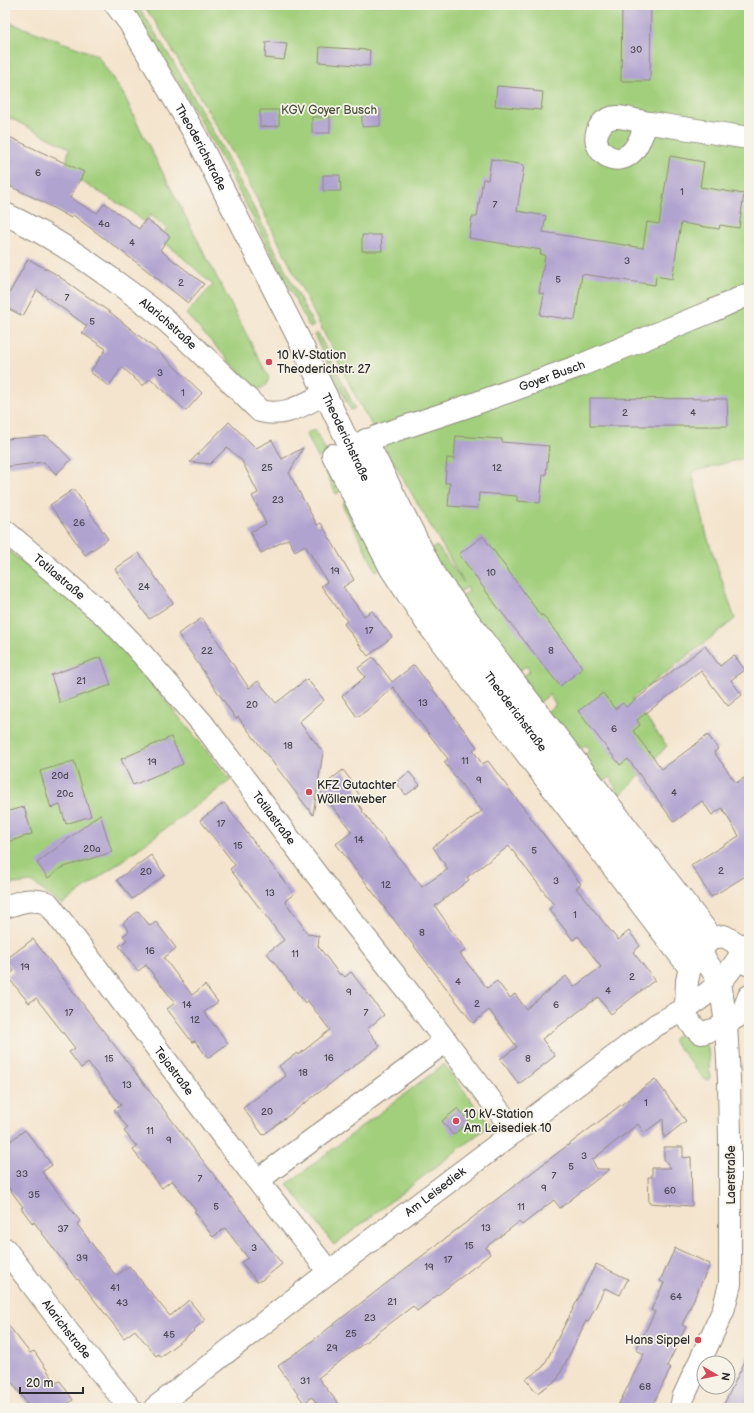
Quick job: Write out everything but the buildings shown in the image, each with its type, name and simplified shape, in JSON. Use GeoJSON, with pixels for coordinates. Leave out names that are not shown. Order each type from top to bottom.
{"type":"FeatureCollection","features":[{"type":"Feature","properties":{"kind":"street","name":"Theoderichstraße"},"geometry":{"type":"LineString","coordinates":[[116,5],[129,22],[196,136],[295,332],[350,447],[391,569],[426,622],[580,810],[652,892],[700,952]]}},
{"type":"Feature","properties":{"kind":"street"},"geometry":{"type":"LineString","coordinates":[[647,123],[749,138]]}},
{"type":"Feature","properties":{"kind":"street","name":"Alarichstraße"},"geometry":{"type":"LineString","coordinates":[[5,214],[41,232],[72,252],[155,312],[192,345],[260,411],[281,413],[325,394]]}},
{"type":"Feature","properties":{"kind":"street","name":"Goyer Busch"},"geometry":{"type":"LineString","coordinates":[[350,447],[580,366],[749,294]]}},
{"type":"Feature","properties":{"kind":"street","name":"Theoderichstraße"},"geometry":{"type":"LineString","coordinates":[[350,447],[436,576],[495,656],[720,982]]}},
{"type":"Feature","properties":{"kind":"street","name":"Totilastraße"},"geometry":{"type":"LineString","coordinates":[[5,531],[110,620],[134,645],[203,724],[341,907],[403,985],[515,1132]]}},
{"type":"Feature","properties":{"kind":"street","name":"Tejastraße"},"geometry":{"type":"LineString","coordinates":[[5,906],[25,900],[36,900],[48,903],[228,1143],[330,1272]]}},
{"type":"Feature","properties":{"kind":"street"},"geometry":{"type":"LineString","coordinates":[[720,982],[747,955],[736,943],[724,936],[700,952],[687,981],[686,1008],[687,1017],[692,1026],[702,1033],[709,1031],[739,1012]]}},
{"type":"Feature","properties":{"kind":"street","name":"Am Leisediek"},"geometry":{"type":"LineString","coordinates":[[155,1408],[330,1272],[515,1132],[656,1026],[686,1008],[720,982]]}},
{"type":"Feature","properties":{"kind":"street","name":"Laerstraße"},"geometry":{"type":"LineString","coordinates":[[681,1408],[683,1398],[723,1311],[730,1284],[730,1139],[739,1012],[720,982]]}},
{"type":"Feature","properties":{"kind":"street"},"geometry":{"type":"LineString","coordinates":[[258,1180],[446,1041]]}},
{"type":"Feature","properties":{"kind":"street","name":"Alarichstraße"},"geometry":{"type":"LineString","coordinates":[[5,1249],[69,1333],[130,1408]]}},
{"type":"Feature","properties":{"kind":"green space"},"geometry":{"type":"Polygon","coordinates":[[[130,5],[137,5],[162,44],[208,123],[314,326],[310,328],[202,123],[179,83],[130,5]]]}},
{"type":"Feature","properties":{"kind":"green space","name":"KGV Goyer Busch"},"geometry":{"type":"Polygon","coordinates":[[[143,5],[749,5],[749,457],[692,472],[707,536],[735,619],[632,699],[667,746],[619,797],[611,777],[604,782],[578,759],[590,750],[586,745],[574,753],[546,712],[556,705],[549,695],[538,704],[518,680],[530,671],[526,666],[514,675],[457,601],[469,591],[467,587],[454,596],[425,552],[437,546],[464,583],[360,405],[242,169],[157,24],[143,5]]]}},
{"type":"Feature","properties":{"kind":"green space"},"geometry":{"type":"Polygon","coordinates":[[[5,21],[97,55],[124,95],[269,378],[267,384],[261,389],[254,388],[186,314],[213,285],[160,239],[167,229],[151,215],[144,222],[128,209],[65,172],[69,148],[10,118],[5,118],[5,21]]]}},
{"type":"Feature","properties":{"kind":"green space"},"geometry":{"type":"Polygon","coordinates":[[[318,333],[355,408],[351,410],[314,335],[318,333]]]}},
{"type":"Feature","properties":{"kind":"green space"},"geometry":{"type":"Polygon","coordinates":[[[315,430],[327,453],[318,458],[306,433],[315,430]]]}},
{"type":"Feature","properties":{"kind":"green space"},"geometry":{"type":"Polygon","coordinates":[[[331,460],[346,488],[336,494],[322,464],[331,460]]]}},
{"type":"Feature","properties":{"kind":"green space"},"geometry":{"type":"Polygon","coordinates":[[[350,497],[385,564],[376,571],[342,504],[350,497]]]}},
{"type":"Feature","properties":{"kind":"green space"},"geometry":{"type":"Polygon","coordinates":[[[5,548],[114,635],[231,780],[62,905],[32,882],[5,885],[5,548]]]}},
{"type":"Feature","properties":{"kind":"green space"},"geometry":{"type":"Polygon","coordinates":[[[683,1034],[697,1038],[708,1047],[710,1078],[708,1080],[704,1079],[674,1042],[673,1039],[675,1036],[683,1034]]]}},
{"type":"Feature","properties":{"kind":"green space"},"geometry":{"type":"Polygon","coordinates":[[[444,1064],[490,1125],[334,1245],[287,1184],[444,1064]]]}},
{"type":"Feature","properties":{"kind":"place","name":"10 kV-Station Theoderichstr. 27"},"geometry":{"type":"Point","coordinates":[269,362]}},
{"type":"Feature","properties":{"kind":"place","name":"KFZ Gutachter Wöllenweber"},"geometry":{"type":"Point","coordinates":[309,792]}},
{"type":"Feature","properties":{"kind":"place","name":"10 kV-Station Am Leisediek 10"},"geometry":{"type":"Point","coordinates":[456,1121]}},
{"type":"Feature","properties":{"kind":"place","name":"Hans Sippel"},"geometry":{"type":"Point","coordinates":[698,1340]}}]}
